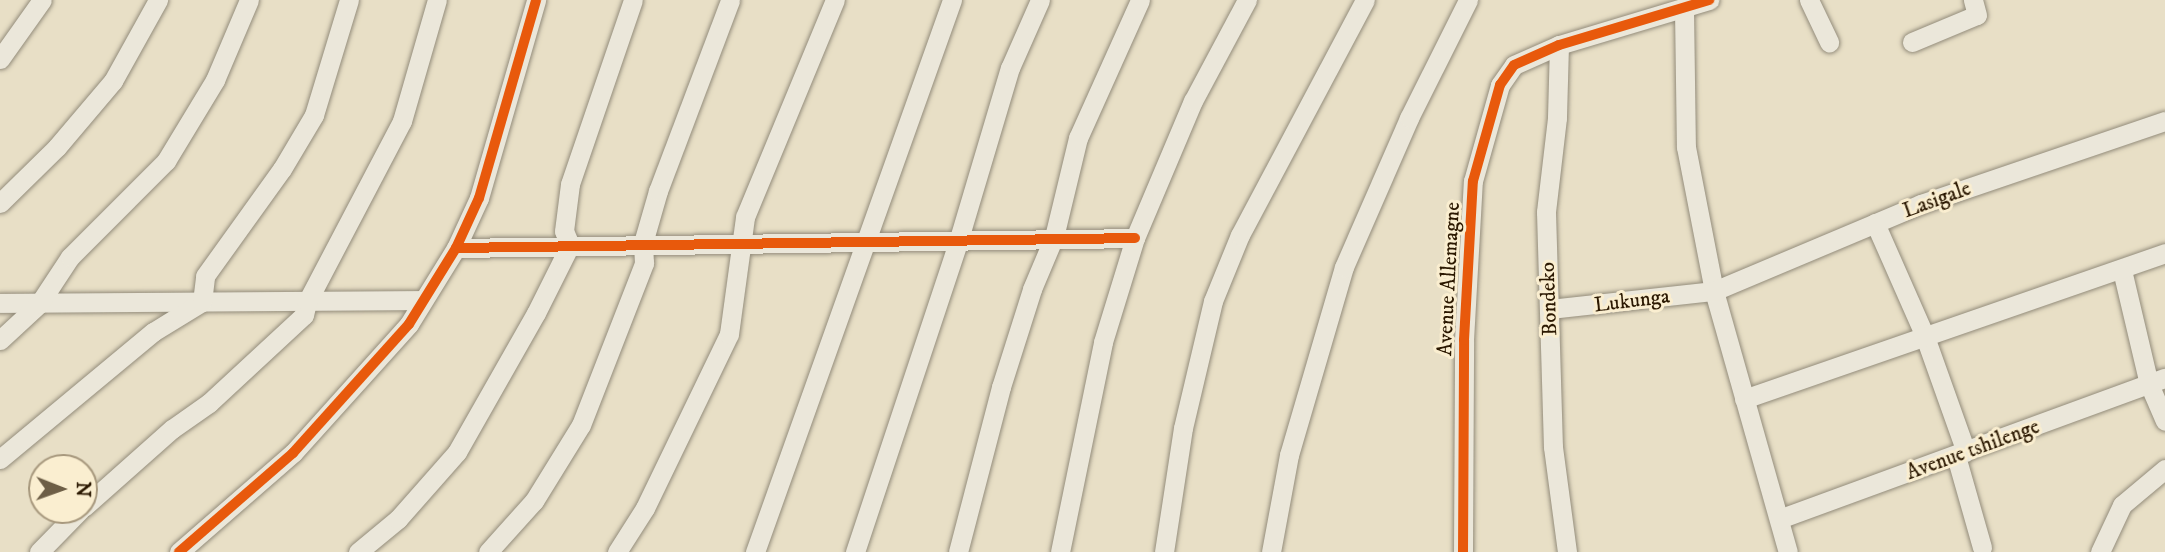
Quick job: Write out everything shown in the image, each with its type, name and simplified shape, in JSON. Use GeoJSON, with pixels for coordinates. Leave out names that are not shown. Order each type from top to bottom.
{"type":"FeatureCollection","features":[{"type":"Feature","properties":{"kind":"street"},"geometry":{"type":"LineString","coordinates":[[0,59],[42,0]]}},
{"type":"Feature","properties":{"kind":"street"},"geometry":{"type":"LineString","coordinates":[[0,203],[57,147],[113,80],[158,0]]}},
{"type":"Feature","properties":{"kind":"street"},"geometry":{"type":"LineString","coordinates":[[0,340],[39,304],[70,257],[166,161],[187,131],[248,0]]}},
{"type":"Feature","properties":{"kind":"street"},"geometry":{"type":"LineString","coordinates":[[202,302],[205,276],[282,169],[314,115],[349,0]]}},
{"type":"Feature","properties":{"kind":"street"},"geometry":{"type":"LineString","coordinates":[[98,494],[172,429],[209,403],[304,314],[307,302],[402,121],[437,0]]}},
{"type":"Feature","properties":{"kind":"street"},"geometry":{"type":"LineString","coordinates":[[179,552],[293,453],[409,324],[421,300],[456,248],[479,198],[536,0]]}},
{"type":"Feature","properties":{"kind":"street"},"geometry":{"type":"LineString","coordinates":[[570,245],[564,231],[570,184],[633,0]]}},
{"type":"Feature","properties":{"kind":"street"},"geometry":{"type":"LineString","coordinates":[[488,552],[534,501],[581,425],[644,263],[643,243],[730,0]]}},
{"type":"Feature","properties":{"kind":"street"},"geometry":{"type":"LineString","coordinates":[[617,552],[645,508],[729,334],[745,217],[835,0]]}},
{"type":"Feature","properties":{"kind":"street"},"geometry":{"type":"LineString","coordinates":[[755,552],[952,0]]}},
{"type":"Feature","properties":{"kind":"street"},"geometry":{"type":"LineString","coordinates":[[855,552],[958,242],[1010,68],[1040,0]]}},
{"type":"Feature","properties":{"kind":"street"},"geometry":{"type":"LineString","coordinates":[[958,552],[1001,387],[1032,289],[1054,237],[1078,138],[1140,0]]}},
{"type":"Feature","properties":{"kind":"street"},"geometry":{"type":"LineString","coordinates":[[1060,552],[1103,342],[1135,238],[1193,100],[1247,0]]}},
{"type":"Feature","properties":{"kind":"street"},"geometry":{"type":"LineString","coordinates":[[1164,552],[1183,428],[1213,301],[1240,235],[1366,0]]}},
{"type":"Feature","properties":{"kind":"street"},"geometry":{"type":"LineString","coordinates":[[1271,552],[1289,455],[1343,267],[1409,118],[1468,0]]}},
{"type":"Feature","properties":{"kind":"street","name":"Avenue Allemagne"},"geometry":{"type":"LineString","coordinates":[[1463,552],[1464,340],[1474,181],[1500,85],[1514,65],[1559,45],[1709,0]]}},
{"type":"Feature","properties":{"kind":"street"},"geometry":{"type":"LineString","coordinates":[[1809,0],[1829,42]]}},
{"type":"Feature","properties":{"kind":"street"},"geometry":{"type":"LineString","coordinates":[[1912,42],[1977,15],[1973,0]]}},
{"type":"Feature","properties":{"kind":"street"},"geometry":{"type":"LineString","coordinates":[[1684,9],[1686,147],[1714,290],[1788,552]]}},
{"type":"Feature","properties":{"kind":"street","name":"Bondeko"},"geometry":{"type":"LineString","coordinates":[[1559,45],[1557,118],[1546,212],[1553,447],[1567,552]]}},
{"type":"Feature","properties":{"kind":"street","name":"Lasigale"},"geometry":{"type":"LineString","coordinates":[[1714,290],[1875,223],[2165,121]]}},
{"type":"Feature","properties":{"kind":"street"},"geometry":{"type":"LineString","coordinates":[[1875,223],[1924,334],[1961,454],[1982,547]]}},
{"type":"Feature","properties":{"kind":"street"},"geometry":{"type":"LineString","coordinates":[[456,248],[742,241],[958,242],[1054,237],[1135,238]]}},
{"type":"Feature","properties":{"kind":"street"},"geometry":{"type":"LineString","coordinates":[[358,552],[398,519],[457,452],[501,379],[570,245]]}},
{"type":"Feature","properties":{"kind":"street"},"geometry":{"type":"LineString","coordinates":[[1744,399],[1800,383],[1924,334],[2122,270],[2165,253]]}},
{"type":"Feature","properties":{"kind":"street"},"geometry":{"type":"LineString","coordinates":[[2122,270],[2157,381],[2165,421]]}},
{"type":"Feature","properties":{"kind":"street","name":"Lukunga"},"geometry":{"type":"LineString","coordinates":[[1550,309],[1714,290]]}},
{"type":"Feature","properties":{"kind":"street"},"geometry":{"type":"LineString","coordinates":[[0,303],[421,300]]}},
{"type":"Feature","properties":{"kind":"street"},"geometry":{"type":"LineString","coordinates":[[0,459],[153,332],[202,302]]}},
{"type":"Feature","properties":{"kind":"street","name":"Avenue tshilenge"},"geometry":{"type":"LineString","coordinates":[[1779,519],[2157,381]]}},
{"type":"Feature","properties":{"kind":"street"},"geometry":{"type":"LineString","coordinates":[[2100,552],[2122,505],[2165,468]]}},
{"type":"Feature","properties":{"kind":"street"},"geometry":{"type":"LineString","coordinates":[[39,552],[66,524]]}},
{"type":"Feature","properties":{"kind":"cycle path"},"geometry":{"type":"LineString","coordinates":[[179,552],[293,453],[409,324],[456,248],[479,198],[536,0]]}},
{"type":"Feature","properties":{"kind":"cycle path"},"geometry":{"type":"LineString","coordinates":[[1463,552],[1464,340],[1473,181],[1500,85],[1514,65],[1559,45],[1709,0]]}},
{"type":"Feature","properties":{"kind":"cycle path"},"geometry":{"type":"LineString","coordinates":[[456,248],[1135,238]]}}]}
